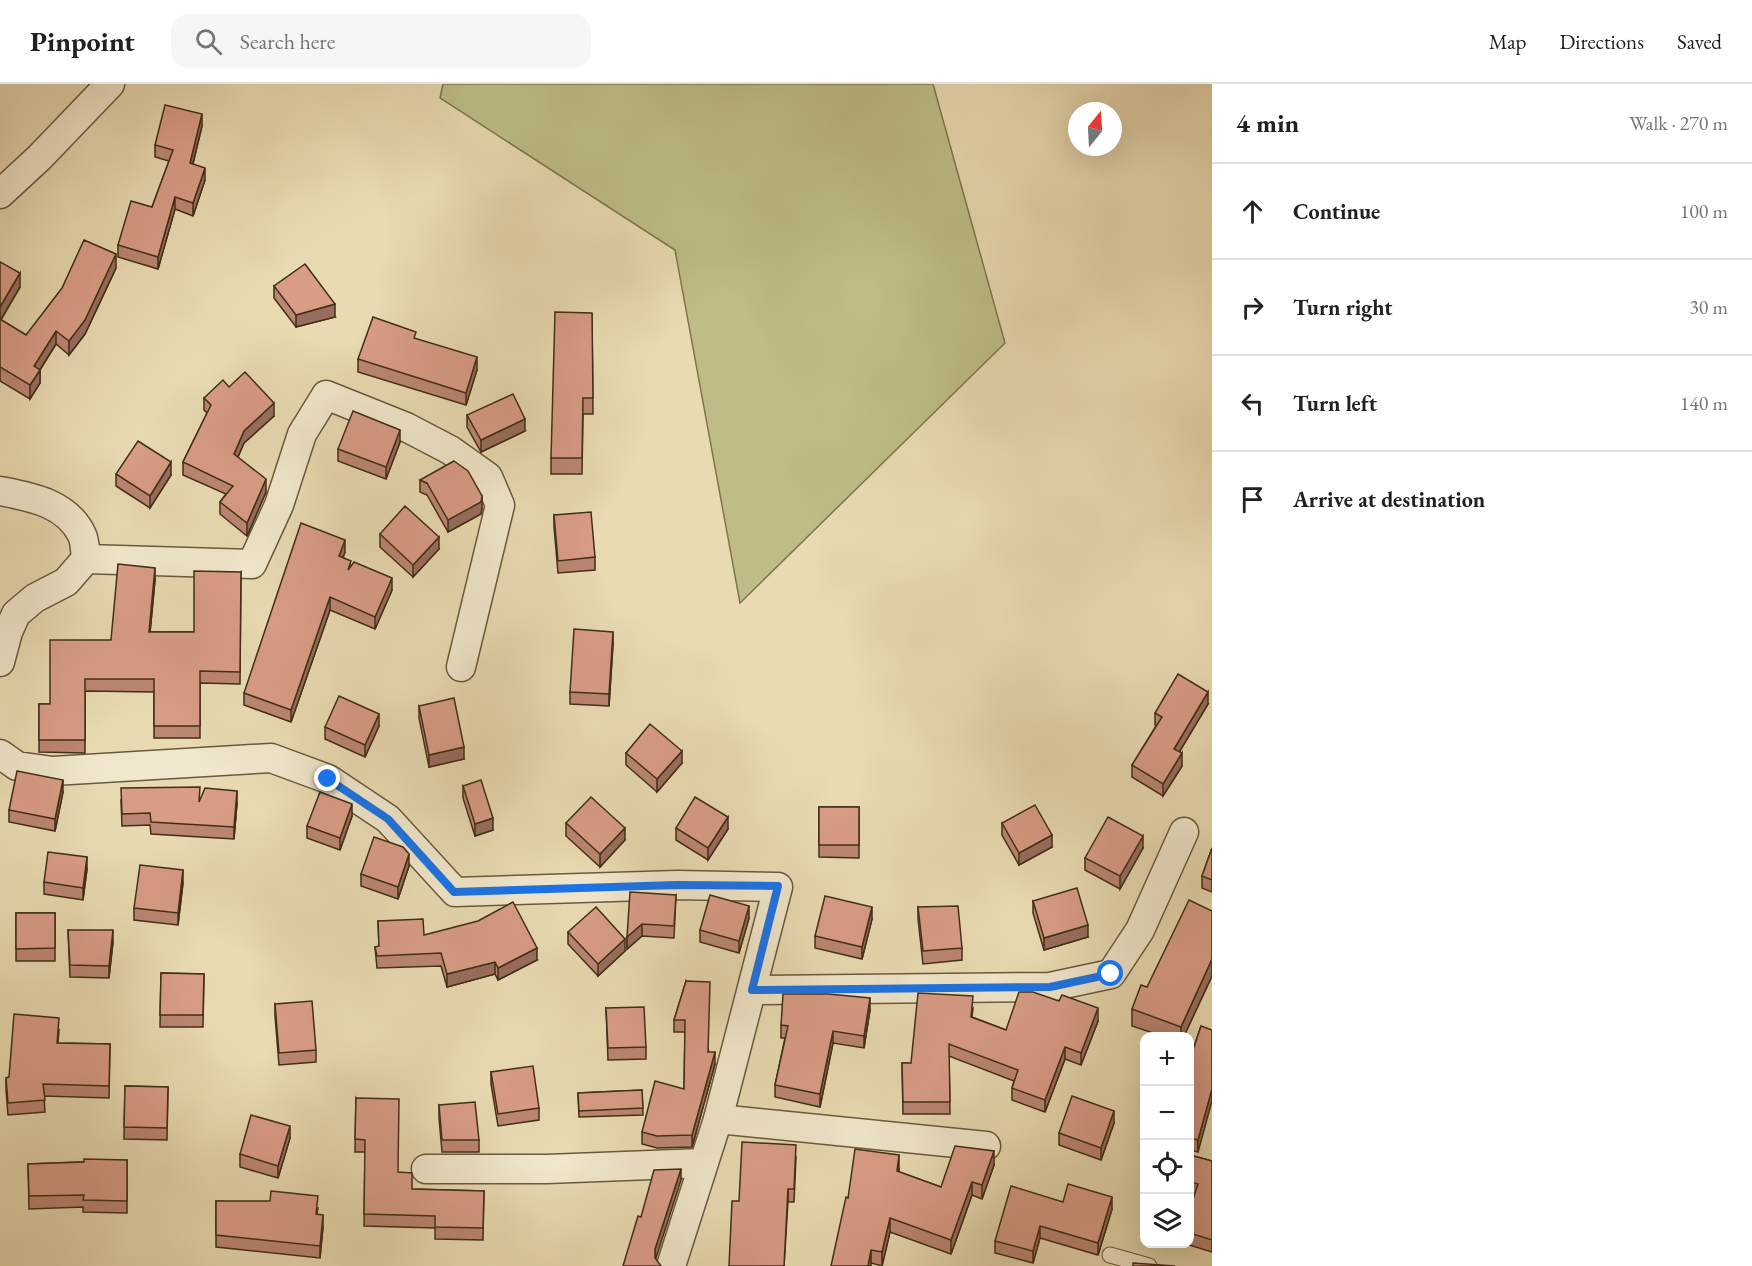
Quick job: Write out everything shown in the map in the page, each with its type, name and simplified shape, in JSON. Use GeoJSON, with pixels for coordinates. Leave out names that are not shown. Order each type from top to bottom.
{"type":"FeatureCollection","features":[{"type":"Feature","properties":{"kind":"street"},"geometry":{"type":"LineString","coordinates":[[0,194],[40,157],[110,84]]}},
{"type":"Feature","properties":{"kind":"street"},"geometry":{"type":"LineString","coordinates":[[86,559],[252,564],[279,505],[302,434],[326,395],[406,427],[450,450],[488,477],[500,505],[461,667]]}},
{"type":"Feature","properties":{"kind":"street"},"geometry":{"type":"LineString","coordinates":[[0,491],[34,498],[64,512],[82,536],[86,559]]}},
{"type":"Feature","properties":{"kind":"street"},"geometry":{"type":"LineString","coordinates":[[0,662],[8,632],[16,614],[35,598],[66,582],[86,559]]}},
{"type":"Feature","properties":{"kind":"street"},"geometry":{"type":"LineString","coordinates":[[0,754],[17,766],[53,771],[272,758],[328,779],[388,819],[454,892],[677,885],[778,886],[718,1119],[671,1266]]}},
{"type":"Feature","properties":{"kind":"street"},"geometry":{"type":"LineString","coordinates":[[752,990],[1050,987],[1111,974],[1140,930],[1184,832]]}},
{"type":"Feature","properties":{"kind":"street"},"geometry":{"type":"LineString","coordinates":[[718,1119],[986,1146]]}},
{"type":"Feature","properties":{"kind":"street"},"geometry":{"type":"LineString","coordinates":[[426,1169],[548,1169],[703,1163]]}},
{"type":"Feature","properties":{"kind":"lane"},"geometry":{"type":"LineString","coordinates":[[1110,1256],[1149,1266]]}},
{"type":"Feature","properties":{"kind":"shaded area"},"geometry":{"type":"Polygon","coordinates":[[[443,84],[933,84],[1005,343],[740,603],[675,250],[440,98],[443,84]]]}},
{"type":"Feature","properties":{"kind":"building"},"geometry":{"type":"Polygon","coordinates":[[[165,105],[202,114],[190,163],[205,168],[193,203],[175,197],[158,257],[118,245],[131,201],[152,207],[173,150],[155,145],[165,105]]]}},
{"type":"Feature","properties":{"kind":"building"},"geometry":{"type":"Polygon","coordinates":[[[84,240],[116,254],[85,320],[69,341],[56,331],[34,366],[40,370],[30,385],[0,367],[0,319],[26,335],[62,288],[84,240]]]}},
{"type":"Feature","properties":{"kind":"building"},"geometry":{"type":"Polygon","coordinates":[[[0,262],[20,273],[0,307],[0,262]]]}},
{"type":"Feature","properties":{"kind":"building"},"geometry":{"type":"Polygon","coordinates":[[[305,264],[335,304],[296,315],[274,286],[305,264]]]}},
{"type":"Feature","properties":{"kind":"building"},"geometry":{"type":"Polygon","coordinates":[[[555,312],[592,313],[593,398],[583,398],[582,458],[551,458],[555,312]]]}},
{"type":"Feature","properties":{"kind":"building"},"geometry":{"type":"Polygon","coordinates":[[[373,317],[416,332],[414,338],[477,357],[466,393],[358,359],[373,317]]]}},
{"type":"Feature","properties":{"kind":"building"},"geometry":{"type":"Polygon","coordinates":[[[245,372],[274,403],[244,431],[234,454],[266,479],[247,523],[220,502],[233,486],[183,462],[211,405],[204,398],[223,380],[229,387],[245,372]]]}},
{"type":"Feature","properties":{"kind":"building"},"geometry":{"type":"Polygon","coordinates":[[[513,394],[525,419],[481,440],[467,415],[513,394]]]}},
{"type":"Feature","properties":{"kind":"building"},"geometry":{"type":"Polygon","coordinates":[[[353,411],[400,430],[386,467],[338,449],[353,411]]]}},
{"type":"Feature","properties":{"kind":"building"},"geometry":{"type":"Polygon","coordinates":[[[138,441],[171,462],[150,496],[116,474],[138,441]]]}},
{"type":"Feature","properties":{"kind":"building"},"geometry":{"type":"Polygon","coordinates":[[[454,461],[468,471],[482,496],[481,502],[448,520],[427,483],[420,480],[454,461]]]}},
{"type":"Feature","properties":{"kind":"building"},"geometry":{"type":"Polygon","coordinates":[[[405,506],[439,537],[413,565],[380,534],[405,506]]]}},
{"type":"Feature","properties":{"kind":"building"},"geometry":{"type":"Polygon","coordinates":[[[591,512],[595,557],[558,561],[554,515],[591,512]]]}},
{"type":"Feature","properties":{"kind":"building"},"geometry":{"type":"Polygon","coordinates":[[[301,523],[345,540],[339,556],[351,561],[348,570],[354,562],[392,578],[375,617],[330,597],[291,710],[244,693],[301,523]]]}},
{"type":"Feature","properties":{"kind":"building"},"geometry":{"type":"Polygon","coordinates":[[[118,564],[155,568],[149,632],[194,632],[194,571],[241,572],[240,672],[200,671],[200,726],[154,726],[154,679],[85,679],[85,740],[39,740],[39,704],[50,704],[50,640],[111,640],[118,564]]]}},
{"type":"Feature","properties":{"kind":"building"},"geometry":{"type":"Polygon","coordinates":[[[574,629],[613,632],[609,694],[570,692],[574,629]]]}},
{"type":"Feature","properties":{"kind":"building"},"geometry":{"type":"Polygon","coordinates":[[[1178,674],[1208,692],[1174,749],[1182,753],[1163,784],[1132,765],[1162,717],[1155,713],[1178,674]]]}},
{"type":"Feature","properties":{"kind":"building"},"geometry":{"type":"Polygon","coordinates":[[[339,696],[379,714],[365,745],[325,727],[339,696]]]}},
{"type":"Feature","properties":{"kind":"building"},"geometry":{"type":"Polygon","coordinates":[[[454,698],[464,747],[429,755],[419,706],[454,698]]]}},
{"type":"Feature","properties":{"kind":"building"},"geometry":{"type":"Polygon","coordinates":[[[650,724],[682,751],[657,779],[626,753],[650,724]]]}},
{"type":"Feature","properties":{"kind":"building"},"geometry":{"type":"Polygon","coordinates":[[[17,771],[63,780],[55,819],[9,810],[17,771]]]}},
{"type":"Feature","properties":{"kind":"building"},"geometry":{"type":"Polygon","coordinates":[[[481,780],[493,818],[475,824],[463,786],[481,780]]]}},
{"type":"Feature","properties":{"kind":"building"},"geometry":{"type":"Polygon","coordinates":[[[200,787],[199,802],[205,788],[237,791],[234,827],[151,822],[150,813],[122,814],[121,788],[200,787]]]}},
{"type":"Feature","properties":{"kind":"building"},"geometry":{"type":"Polygon","coordinates":[[[320,792],[352,804],[340,838],[307,826],[320,792]]]}},
{"type":"Feature","properties":{"kind":"building"},"geometry":{"type":"Polygon","coordinates":[[[591,797],[625,828],[600,854],[566,823],[591,797]]]}},
{"type":"Feature","properties":{"kind":"building"},"geometry":{"type":"Polygon","coordinates":[[[695,797],[728,817],[708,848],[676,828],[695,797]]]}},
{"type":"Feature","properties":{"kind":"building"},"geometry":{"type":"Polygon","coordinates":[[[1035,805],[1052,835],[1019,853],[1002,823],[1035,805]]]}},
{"type":"Feature","properties":{"kind":"building"},"geometry":{"type":"Polygon","coordinates":[[[819,807],[859,807],[859,845],[819,845],[819,807]]]}},
{"type":"Feature","properties":{"kind":"building"},"geometry":{"type":"Polygon","coordinates":[[[1108,817],[1143,836],[1120,876],[1085,858],[1108,817]]]}},
{"type":"Feature","properties":{"kind":"building"},"geometry":{"type":"Polygon","coordinates":[[[374,837],[403,847],[409,854],[398,887],[361,874],[374,837]]]}},
{"type":"Feature","properties":{"kind":"building"},"geometry":{"type":"Polygon","coordinates":[[[1212,848],[1212,880],[1202,876],[1212,848]]]}},
{"type":"Feature","properties":{"kind":"building"},"geometry":{"type":"Polygon","coordinates":[[[48,852],[87,857],[83,888],[44,882],[48,852]]]}},
{"type":"Feature","properties":{"kind":"building"},"geometry":{"type":"Polygon","coordinates":[[[140,865],[183,870],[178,913],[134,908],[140,865]]]}},
{"type":"Feature","properties":{"kind":"building"},"geometry":{"type":"Polygon","coordinates":[[[1077,888],[1088,925],[1044,938],[1033,901],[1077,888]]]}},
{"type":"Feature","properties":{"kind":"building"},"geometry":{"type":"Polygon","coordinates":[[[630,892],[676,895],[674,926],[642,924],[627,937],[630,892]]]}},
{"type":"Feature","properties":{"kind":"building"},"geometry":{"type":"Polygon","coordinates":[[[710,895],[749,906],[739,941],[700,930],[710,895]]]}},
{"type":"Feature","properties":{"kind":"building"},"geometry":{"type":"Polygon","coordinates":[[[825,896],[872,907],[862,947],[815,936],[825,896]]]}},
{"type":"Feature","properties":{"kind":"building"},"geometry":{"type":"Polygon","coordinates":[[[1189,900],[1212,911],[1212,959],[1181,1027],[1132,1009],[1141,985],[1147,987],[1189,900]]]}},
{"type":"Feature","properties":{"kind":"building"},"geometry":{"type":"Polygon","coordinates":[[[513,902],[537,948],[498,968],[495,962],[447,974],[441,953],[377,956],[375,947],[379,946],[378,921],[423,919],[424,935],[478,921],[513,902]]]}},
{"type":"Feature","properties":{"kind":"building"},"geometry":{"type":"Polygon","coordinates":[[[958,906],[962,948],[923,951],[918,907],[958,906]]]}},
{"type":"Feature","properties":{"kind":"building"},"geometry":{"type":"Polygon","coordinates":[[[596,907],[625,939],[598,964],[568,932],[596,907]]]}},
{"type":"Feature","properties":{"kind":"building"},"geometry":{"type":"Polygon","coordinates":[[[16,913],[55,913],[55,948],[16,949],[16,913]]]}},
{"type":"Feature","properties":{"kind":"building"},"geometry":{"type":"Polygon","coordinates":[[[68,930],[113,930],[109,966],[70,965],[68,930]]]}},
{"type":"Feature","properties":{"kind":"building"},"geometry":{"type":"Polygon","coordinates":[[[161,973],[204,974],[203,1015],[160,1015],[161,973]]]}},
{"type":"Feature","properties":{"kind":"building"},"geometry":{"type":"Polygon","coordinates":[[[686,981],[710,982],[708,1052],[715,1052],[692,1135],[657,1136],[642,1132],[655,1081],[684,1089],[685,1020],[674,1020],[686,981]]]}},
{"type":"Feature","properties":{"kind":"building"},"geometry":{"type":"Polygon","coordinates":[[[1019,992],[1033,992],[1059,1001],[1062,995],[1098,1008],[1081,1053],[1065,1047],[1045,1100],[1012,1088],[1018,1070],[949,1044],[950,1102],[903,1102],[902,1063],[911,1063],[918,993],[973,996],[971,1017],[1006,1030],[1019,992]]]}},
{"type":"Feature","properties":{"kind":"building"},"geometry":{"type":"Polygon","coordinates":[[[783,994],[828,994],[870,998],[864,1036],[833,1031],[820,1094],[775,1085],[788,1026],[781,1025],[783,994]]]}},
{"type":"Feature","properties":{"kind":"building"},"geometry":{"type":"Polygon","coordinates":[[[312,1001],[316,1050],[279,1053],[275,1004],[312,1001]]]}},
{"type":"Feature","properties":{"kind":"building"},"geometry":{"type":"Polygon","coordinates":[[[644,1007],[646,1047],[608,1048],[606,1008],[644,1007]]]}},
{"type":"Feature","properties":{"kind":"building"},"geometry":{"type":"Polygon","coordinates":[[[14,1014],[59,1018],[57,1043],[110,1044],[109,1086],[43,1084],[45,1100],[8,1103],[6,1078],[9,1077],[14,1014]]]}},
{"type":"Feature","properties":{"kind":"building"},"geometry":{"type":"Polygon","coordinates":[[[1201,1026],[1212,1030],[1212,1089],[1198,1140],[1194,1139],[1194,1047],[1201,1026]]]}},
{"type":"Feature","properties":{"kind":"building"},"geometry":{"type":"Polygon","coordinates":[[[533,1066],[539,1108],[498,1114],[491,1072],[533,1066]]]}},
{"type":"Feature","properties":{"kind":"building"},"geometry":{"type":"Polygon","coordinates":[[[125,1086],[168,1087],[167,1128],[124,1127],[125,1086]]]}},
{"type":"Feature","properties":{"kind":"building"},"geometry":{"type":"Polygon","coordinates":[[[642,1090],[643,1108],[579,1111],[578,1093],[642,1090]]]}},
{"type":"Feature","properties":{"kind":"building"},"geometry":{"type":"Polygon","coordinates":[[[1072,1096],[1114,1111],[1101,1148],[1059,1133],[1072,1096]]]}},
{"type":"Feature","properties":{"kind":"building"},"geometry":{"type":"Polygon","coordinates":[[[356,1098],[399,1099],[398,1172],[412,1173],[412,1189],[484,1191],[483,1228],[435,1227],[435,1216],[364,1214],[365,1140],[355,1139],[356,1098]]]}},
{"type":"Feature","properties":{"kind":"building"},"geometry":{"type":"Polygon","coordinates":[[[475,1102],[479,1140],[442,1140],[439,1105],[475,1102]]]}},
{"type":"Feature","properties":{"kind":"building"},"geometry":{"type":"Polygon","coordinates":[[[251,1115],[290,1126],[278,1166],[240,1154],[251,1115]]]}},
{"type":"Feature","properties":{"kind":"building"},"geometry":{"type":"Polygon","coordinates":[[[742,1142],[796,1145],[794,1189],[788,1189],[784,1266],[729,1266],[732,1201],[739,1201],[742,1142]]]}},
{"type":"Feature","properties":{"kind":"building"},"geometry":{"type":"Polygon","coordinates":[[[955,1146],[994,1151],[982,1185],[972,1182],[951,1240],[890,1218],[882,1252],[871,1250],[868,1266],[831,1266],[846,1197],[848,1198],[855,1149],[899,1155],[897,1171],[941,1187],[955,1146]]]}},
{"type":"Feature","properties":{"kind":"building"},"geometry":{"type":"Polygon","coordinates":[[[1194,1156],[1212,1161],[1212,1240],[1194,1234],[1194,1196],[1198,1184],[1194,1183],[1194,1156]]]}},
{"type":"Feature","properties":{"kind":"building"},"geometry":{"type":"Polygon","coordinates":[[[84,1159],[127,1160],[127,1201],[83,1200],[84,1195],[29,1196],[28,1164],[84,1162],[84,1159]]]}},
{"type":"Feature","properties":{"kind":"building"},"geometry":{"type":"Polygon","coordinates":[[[681,1169],[655,1249],[655,1258],[661,1266],[623,1266],[638,1216],[641,1217],[654,1170],[681,1169]]]}},
{"type":"Feature","properties":{"kind":"building"},"geometry":{"type":"Polygon","coordinates":[[[1068,1184],[1112,1197],[1098,1243],[1040,1226],[1033,1251],[995,1241],[1011,1186],[1063,1202],[1068,1184]]]}},
{"type":"Feature","properties":{"kind":"building"},"geometry":{"type":"Polygon","coordinates":[[[271,1191],[318,1196],[316,1214],[323,1215],[320,1246],[216,1235],[216,1201],[270,1201],[271,1191]]]}},
{"type":"Feature","properties":{"kind":"building"},"geometry":{"type":"Polygon","coordinates":[[[1133,1263],[1175,1266],[1133,1266],[1133,1263]]]}},
{"type":"Feature","properties":{"kind":"route"},"geometry":{"type":"LineString","coordinates":[[328,779],[388,819],[425,856],[454,892],[526,892],[677,885],[778,886],[752,990],[1050,987],[1111,974]]}}]}
